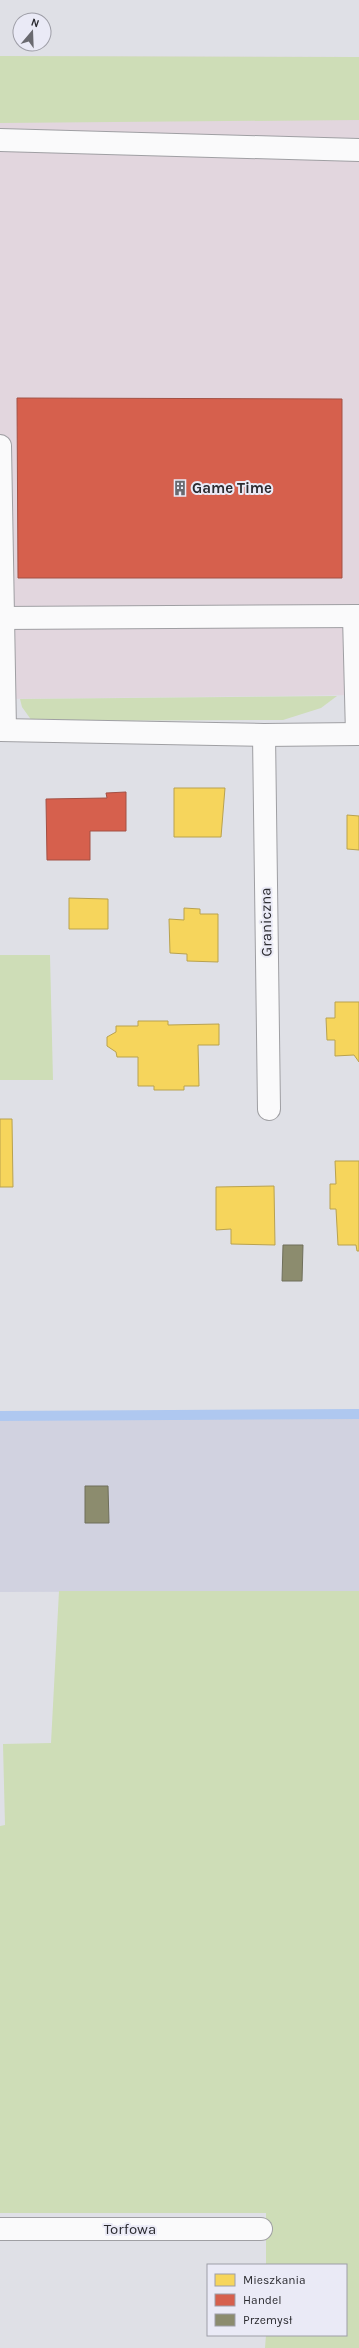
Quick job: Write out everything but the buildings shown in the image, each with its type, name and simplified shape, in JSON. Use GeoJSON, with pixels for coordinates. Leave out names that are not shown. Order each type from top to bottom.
{"type":"FeatureCollection","features":[{"type":"Feature","properties":{"kind":"street"},"geometry":{"type":"LineString","coordinates":[[0,140],[359,150]]}},
{"type":"Feature","properties":{"kind":"street"},"geometry":{"type":"LineString","coordinates":[[0,446],[1,618],[3,730],[264,735],[358,734],[356,616],[1,618]]}},
{"type":"Feature","properties":{"kind":"street","name":"Graniczna"},"geometry":{"type":"LineString","coordinates":[[264,735],[269,1109]]}},
{"type":"Feature","properties":{"kind":"street","name":"Torfowa"},"geometry":{"type":"LineString","coordinates":[[0,2229],[261,2229]]}},
{"type":"Feature","properties":{"kind":"shaded area"},"geometry":{"type":"Polygon","coordinates":[[[0,56],[359,57],[359,695],[0,699],[0,56]]]}},
{"type":"Feature","properties":{"kind":"shaded area"},"geometry":{"type":"Polygon","coordinates":[[[359,1417],[359,1591],[0,1592],[0,1419],[359,1417]]]}},
{"type":"Feature","properties":{"kind":"green space"},"geometry":{"type":"Polygon","coordinates":[[[0,56],[359,57],[359,120],[0,123],[0,56]]]}},
{"type":"Feature","properties":{"kind":"green space"},"geometry":{"type":"Polygon","coordinates":[[[337,696],[321,708],[283,720],[32,721],[22,707],[20,699],[337,696]]]}},
{"type":"Feature","properties":{"kind":"green space"},"geometry":{"type":"Polygon","coordinates":[[[0,955],[50,955],[53,1080],[0,1080],[0,955]]]}},
{"type":"Feature","properties":{"kind":"green space"},"geometry":{"type":"Polygon","coordinates":[[[59,1591],[359,1591],[359,2348],[265,2348],[266,2336],[347,2336],[347,2264],[266,2264],[266,2213],[0,2213],[0,1826],[5,1825],[3,1744],[51,1743],[59,1591]]]}},
{"type":"Feature","properties":{"kind":"waterway"},"geometry":{"type":"LineString","coordinates":[[0,1416],[359,1414]]}},
{"type":"Feature","properties":{"kind":"place","name":"Game Time"},"geometry":{"type":"Point","coordinates":[180,488]}}]}
